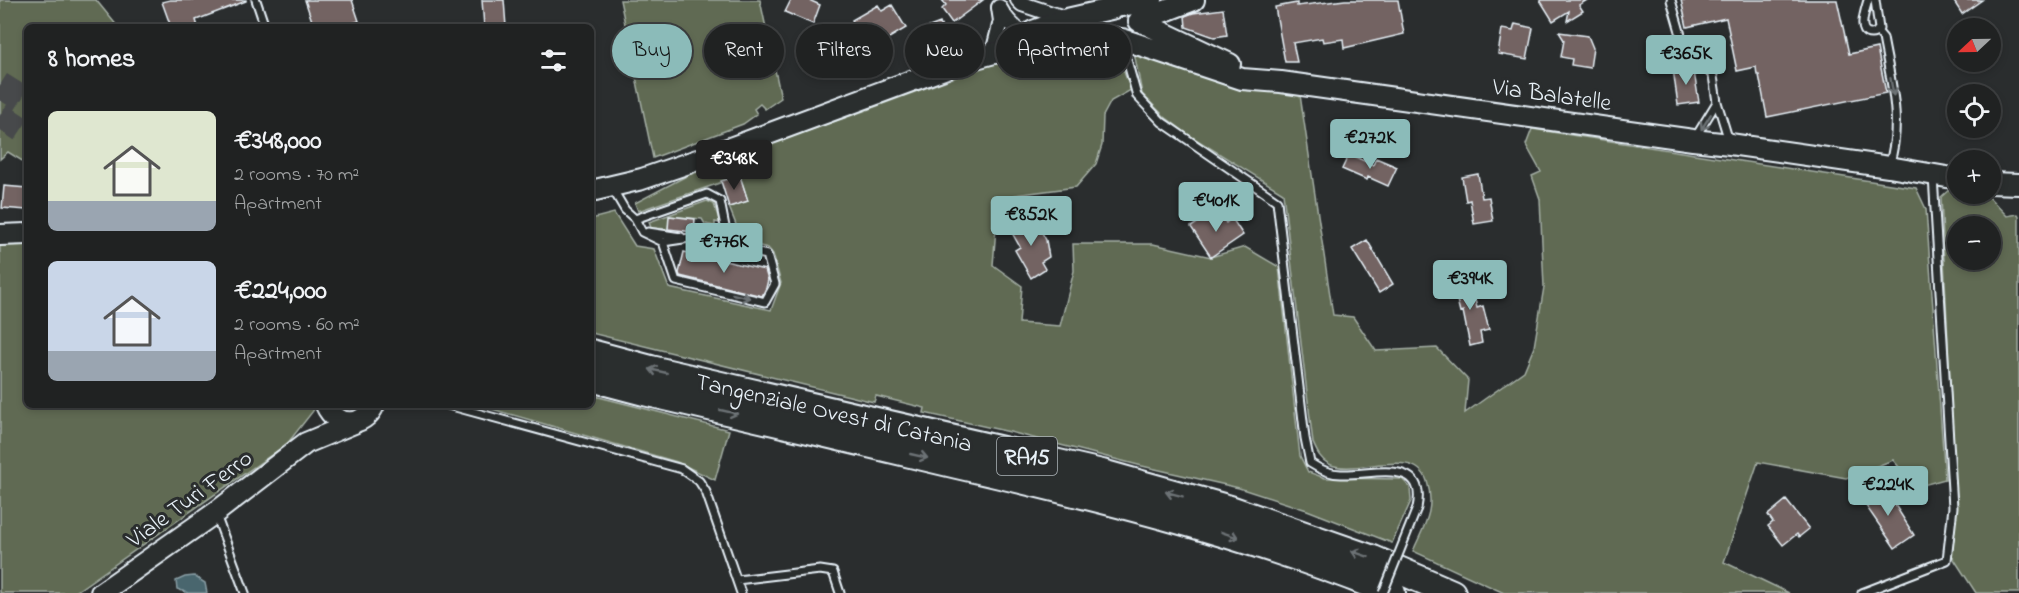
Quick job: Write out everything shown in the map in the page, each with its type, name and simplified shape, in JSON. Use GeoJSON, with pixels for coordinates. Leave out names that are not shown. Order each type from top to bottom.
{"type":"FeatureCollection","features":[{"type":"Feature","properties":{"kind":"highway","name":"Tangenziale Ovest di Catania"},"geometry":{"type":"LineString","coordinates":[[594,354],[1102,474],[1220,506],[1373,559],[1452,593]]}},
{"type":"Feature","properties":{"kind":"highway","name":"Tangenziale Ovest di Catania"},"geometry":{"type":"LineString","coordinates":[[594,379],[1096,497],[1220,531],[1392,593]]}},
{"type":"Feature","properties":{"kind":"main road"},"geometry":{"type":"LineString","coordinates":[[1058,24],[1067,19],[1119,7],[1194,0]]}},
{"type":"Feature","properties":{"kind":"main road"},"geometry":{"type":"LineString","coordinates":[[1131,37],[1135,34],[1139,21],[1159,5]]}},
{"type":"Feature","properties":{"kind":"main road"},"geometry":{"type":"LineString","coordinates":[[1159,5],[1166,34]]}},
{"type":"Feature","properties":{"kind":"main road"},"geometry":{"type":"LineString","coordinates":[[1106,24],[1109,13],[1119,7],[1133,9],[1139,21],[1235,66],[1281,82]]}},
{"type":"Feature","properties":{"kind":"main road"},"geometry":{"type":"LineString","coordinates":[[1131,43],[1242,79],[1281,82]]}},
{"type":"Feature","properties":{"kind":"main road"},"geometry":{"type":"LineString","coordinates":[[984,51],[995,45]]}},
{"type":"Feature","properties":{"kind":"main road"},"geometry":{"type":"LineString","coordinates":[[594,190],[706,158],[920,78]]}},
{"type":"Feature","properties":{"kind":"main road","name":"Via Balatelle"},"geometry":{"type":"LineString","coordinates":[[1281,82],[1693,141],[1730,144],[1947,178]]}},
{"type":"Feature","properties":{"kind":"main road"},"geometry":{"type":"LineString","coordinates":[[2001,183],[2019,184]]}},
{"type":"Feature","properties":{"kind":"main road"},"geometry":{"type":"LineString","coordinates":[[0,226],[24,226]]}},
{"type":"Feature","properties":{"kind":"main road"},"geometry":{"type":"LineString","coordinates":[[0,234],[24,234]]}},
{"type":"Feature","properties":{"kind":"main road"},"geometry":{"type":"LineString","coordinates":[[306,443],[323,418],[325,408]]}},
{"type":"Feature","properties":{"kind":"main road"},"geometry":{"type":"LineString","coordinates":[[328,408],[337,419],[347,423],[369,411]]}},
{"type":"Feature","properties":{"kind":"main road"},"geometry":{"type":"LineString","coordinates":[[306,443],[369,411]]}},
{"type":"Feature","properties":{"kind":"main road","name":"Viale Turi Ferro"},"geometry":{"type":"LineString","coordinates":[[101,593],[215,513],[306,443]]}},
{"type":"Feature","properties":{"kind":"street"},"geometry":{"type":"LineString","coordinates":[[1020,2],[1067,19]]}},
{"type":"Feature","properties":{"kind":"street"},"geometry":{"type":"LineString","coordinates":[[1020,2],[1027,24]]}},
{"type":"Feature","properties":{"kind":"street"},"geometry":{"type":"LineString","coordinates":[[998,4],[1003,14],[1014,24]]}},
{"type":"Feature","properties":{"kind":"street"},"geometry":{"type":"LineString","coordinates":[[995,45],[1001,21],[998,4]]}},
{"type":"Feature","properties":{"kind":"lane"},"geometry":{"type":"LineString","coordinates":[[256,0],[264,24]]}},
{"type":"Feature","properties":{"kind":"lane"},"geometry":{"type":"LineString","coordinates":[[1671,0],[1683,42],[1713,76],[1717,102],[1730,144]]}},
{"type":"Feature","properties":{"kind":"lane"},"geometry":{"type":"LineString","coordinates":[[1868,0],[1863,28],[1866,33],[1870,34],[1878,31]]}},
{"type":"Feature","properties":{"kind":"lane"},"geometry":{"type":"LineString","coordinates":[[1875,0],[1878,31],[1883,38],[1896,117],[1896,144],[1889,167]]}},
{"type":"Feature","properties":{"kind":"lane"},"geometry":{"type":"LineString","coordinates":[[1131,74],[1137,96],[1162,122],[1278,201],[1305,438],[1310,463],[1328,472],[1341,474],[1393,472],[1406,474],[1415,480],[1418,490],[1417,508],[1383,593]]}},
{"type":"Feature","properties":{"kind":"lane"},"geometry":{"type":"LineString","coordinates":[[1693,141],[1717,102]]}},
{"type":"Feature","properties":{"kind":"lane"},"geometry":{"type":"LineString","coordinates":[[1862,593],[1947,560],[1953,507],[1933,176]]}},
{"type":"Feature","properties":{"kind":"lane"},"geometry":{"type":"LineString","coordinates":[[612,187],[625,210],[635,219],[642,232],[663,242],[690,238]]}},
{"type":"Feature","properties":{"kind":"lane"},"geometry":{"type":"LineString","coordinates":[[635,219],[706,194],[720,201],[729,246]]}},
{"type":"Feature","properties":{"kind":"lane"},"geometry":{"type":"LineString","coordinates":[[642,232],[690,238],[768,255],[775,284],[765,302],[676,281],[663,242]]}},
{"type":"Feature","properties":{"kind":"lane"},"geometry":{"type":"LineString","coordinates":[[459,408],[682,469],[692,475],[706,492],[741,593]]}},
{"type":"Feature","properties":{"kind":"lane"},"geometry":{"type":"LineString","coordinates":[[215,513],[245,593]]}},
{"type":"Feature","properties":{"kind":"lane"},"geometry":{"type":"LineString","coordinates":[[737,580],[820,570],[833,572],[840,593]]}},
{"type":"Feature","properties":{"kind":"green space"},"geometry":{"type":"Polygon","coordinates":[[[0,0],[96,0],[116,24],[24,24],[24,162],[8,152],[0,159],[0,0]]]}},
{"type":"Feature","properties":{"kind":"green space"},"geometry":{"type":"Polygon","coordinates":[[[620,0],[760,0],[765,24],[704,24],[704,78],[777,78],[781,98],[765,109],[760,104],[754,109],[757,114],[743,124],[653,158],[636,78],[692,78],[692,24],[625,24],[620,0]]]}},
{"type":"Feature","properties":{"kind":"green space"},"geometry":{"type":"Polygon","coordinates":[[[1134,52],[1249,87],[1300,95],[1333,315],[1353,317],[1376,351],[1437,348],[1468,380],[1465,413],[1524,371],[1534,347],[1544,287],[1540,199],[1532,176],[1541,172],[1526,145],[1532,129],[1916,188],[1926,209],[1945,479],[1916,487],[1893,460],[1846,478],[1758,462],[1724,562],[1789,593],[1504,593],[1413,551],[1428,517],[1430,500],[1427,481],[1420,470],[1398,463],[1340,467],[1323,460],[1313,443],[1283,193],[1189,135],[1165,117],[1142,94],[1134,52]]]}},
{"type":"Feature","properties":{"kind":"green space"},"geometry":{"type":"Polygon","coordinates":[[[996,62],[996,78],[1126,78],[1131,90],[1111,101],[1103,116],[1102,145],[1096,164],[1076,187],[1015,195],[996,228],[993,265],[1022,286],[1019,323],[1060,326],[1074,271],[1073,244],[1153,244],[1211,257],[1245,247],[1279,267],[1300,456],[1308,472],[1325,478],[1402,479],[1410,487],[1411,501],[1392,543],[1307,510],[1239,488],[924,413],[925,408],[876,396],[874,402],[594,334],[594,218],[614,213],[635,246],[654,249],[669,288],[771,310],[781,283],[773,254],[768,248],[743,242],[729,207],[748,201],[740,176],[638,211],[635,203],[692,173],[754,150],[760,155],[767,153],[770,144],[953,78],[984,78],[984,66],[996,62]]]}},
{"type":"Feature","properties":{"kind":"green space"},"geometry":{"type":"Polygon","coordinates":[[[1947,192],[1947,204],[1996,204],[2007,216],[2018,214],[2019,216],[2019,593],[1976,593],[1952,556],[1956,509],[1941,197],[1947,192]]]}},
{"type":"Feature","properties":{"kind":"green space"},"geometry":{"type":"Polygon","coordinates":[[[707,201],[714,204],[720,223],[715,222],[715,226],[705,224],[702,219],[670,216],[668,229],[651,228],[649,222],[707,201]]]}},
{"type":"Feature","properties":{"kind":"green space"},"geometry":{"type":"Polygon","coordinates":[[[24,241],[24,408],[314,408],[287,444],[74,593],[0,593],[0,242],[24,241]]]}},
{"type":"Feature","properties":{"kind":"green space"},"geometry":{"type":"Polygon","coordinates":[[[594,396],[729,430],[715,480],[677,462],[488,408],[594,408],[594,396]]]}},
{"type":"Feature","properties":{"kind":"water"},"geometry":{"type":"Polygon","coordinates":[[[194,576],[205,583],[207,593],[188,593],[177,589],[176,581],[194,576]]]}},
{"type":"Feature","properties":{"kind":"building"},"geometry":{"type":"Polygon","coordinates":[[[170,0],[246,0],[196,20],[197,24],[170,24],[162,2],[170,0]]]}},
{"type":"Feature","properties":{"kind":"building"},"geometry":{"type":"Polygon","coordinates":[[[305,0],[352,0],[359,21],[350,24],[313,24],[305,0]]]}},
{"type":"Feature","properties":{"kind":"building"},"geometry":{"type":"Polygon","coordinates":[[[482,0],[504,0],[506,24],[484,24],[482,0]]]}},
{"type":"Feature","properties":{"kind":"building"},"geometry":{"type":"Polygon","coordinates":[[[791,0],[809,0],[820,5],[813,24],[785,12],[791,0]]]}},
{"type":"Feature","properties":{"kind":"building"},"geometry":{"type":"Polygon","coordinates":[[[942,0],[983,0],[952,23],[942,9],[946,5],[942,0]]]}},
{"type":"Feature","properties":{"kind":"building"},"geometry":{"type":"Polygon","coordinates":[[[1345,0],[1398,0],[1404,34],[1344,48],[1343,39],[1323,42],[1322,38],[1293,43],[1297,62],[1285,62],[1275,7],[1345,0]]]}},
{"type":"Feature","properties":{"kind":"building"},"geometry":{"type":"Polygon","coordinates":[[[1540,0],[1587,0],[1579,5],[1583,11],[1567,21],[1569,11],[1553,21],[1540,0]]]}},
{"type":"Feature","properties":{"kind":"building"},"geometry":{"type":"Polygon","coordinates":[[[1681,0],[1837,0],[1849,54],[1877,48],[1886,93],[1767,117],[1756,67],[1737,71],[1726,18],[1687,27],[1681,0]]]}},
{"type":"Feature","properties":{"kind":"building"},"geometry":{"type":"Polygon","coordinates":[[[1953,0],[1982,0],[1962,14],[1953,0]]]}},
{"type":"Feature","properties":{"kind":"building"},"geometry":{"type":"Polygon","coordinates":[[[878,5],[882,11],[892,5],[905,29],[893,36],[893,24],[854,24],[852,20],[878,5]]]}},
{"type":"Feature","properties":{"kind":"building"},"geometry":{"type":"Polygon","coordinates":[[[1223,9],[1227,35],[1214,37],[1186,27],[1185,16],[1223,9]]]}},
{"type":"Feature","properties":{"kind":"building"},"geometry":{"type":"Polygon","coordinates":[[[1515,24],[1533,28],[1527,59],[1498,54],[1502,29],[1513,31],[1515,24]]]}},
{"type":"Feature","properties":{"kind":"building"},"geometry":{"type":"Polygon","coordinates":[[[1559,32],[1588,36],[1593,48],[1590,68],[1571,65],[1572,59],[1561,57],[1564,40],[1559,32]]]}},
{"type":"Feature","properties":{"kind":"building"},"geometry":{"type":"Polygon","coordinates":[[[1693,66],[1699,102],[1678,105],[1673,69],[1693,66]]]}},
{"type":"Feature","properties":{"kind":"building"},"geometry":{"type":"Polygon","coordinates":[[[1349,154],[1373,165],[1376,158],[1397,167],[1388,186],[1342,169],[1349,154]]]}},
{"type":"Feature","properties":{"kind":"building"},"geometry":{"type":"Polygon","coordinates":[[[1478,174],[1482,198],[1489,197],[1493,221],[1474,224],[1470,200],[1466,201],[1462,177],[1478,174]]]}},
{"type":"Feature","properties":{"kind":"building"},"geometry":{"type":"Polygon","coordinates":[[[740,176],[748,201],[729,207],[721,181],[740,176]]]}},
{"type":"Feature","properties":{"kind":"building"},"geometry":{"type":"Polygon","coordinates":[[[4,186],[24,188],[24,210],[2,208],[4,186]]]}},
{"type":"Feature","properties":{"kind":"building"},"geometry":{"type":"Polygon","coordinates":[[[1217,210],[1226,223],[1232,218],[1243,235],[1211,257],[1191,227],[1217,210]]]}},
{"type":"Feature","properties":{"kind":"building"},"geometry":{"type":"Polygon","coordinates":[[[669,216],[695,219],[694,232],[668,229],[669,216]]]}},
{"type":"Feature","properties":{"kind":"building"},"geometry":{"type":"Polygon","coordinates":[[[1034,218],[1046,240],[1049,257],[1041,262],[1045,269],[1031,278],[1015,250],[1020,247],[1011,231],[1034,218]]]}},
{"type":"Feature","properties":{"kind":"building"},"geometry":{"type":"Polygon","coordinates":[[[1367,240],[1393,284],[1379,293],[1352,249],[1367,240]]]}},
{"type":"Feature","properties":{"kind":"building"},"geometry":{"type":"Polygon","coordinates":[[[684,252],[765,270],[768,280],[762,296],[680,276],[684,252]]]}},
{"type":"Feature","properties":{"kind":"building"},"geometry":{"type":"Polygon","coordinates":[[[1458,279],[1460,286],[1471,283],[1477,308],[1483,306],[1489,330],[1480,332],[1482,343],[1470,346],[1463,311],[1460,312],[1456,296],[1451,297],[1448,282],[1458,279]]]}},
{"type":"Feature","properties":{"kind":"building"},"geometry":{"type":"Polygon","coordinates":[[[1883,486],[1914,535],[1895,548],[1862,500],[1883,486]]]}},
{"type":"Feature","properties":{"kind":"building"},"geometry":{"type":"Polygon","coordinates":[[[1786,500],[1809,529],[1799,537],[1797,534],[1783,545],[1768,526],[1773,522],[1768,515],[1786,500]]]}},
{"type":"Feature","properties":{"kind":"tunnel"},"geometry":{"type":"LineString","coordinates":[[0,85],[24,100]]}},
{"type":"Feature","properties":{"kind":"tunnel"},"geometry":{"type":"LineString","coordinates":[[0,115],[24,131]]}}]}
